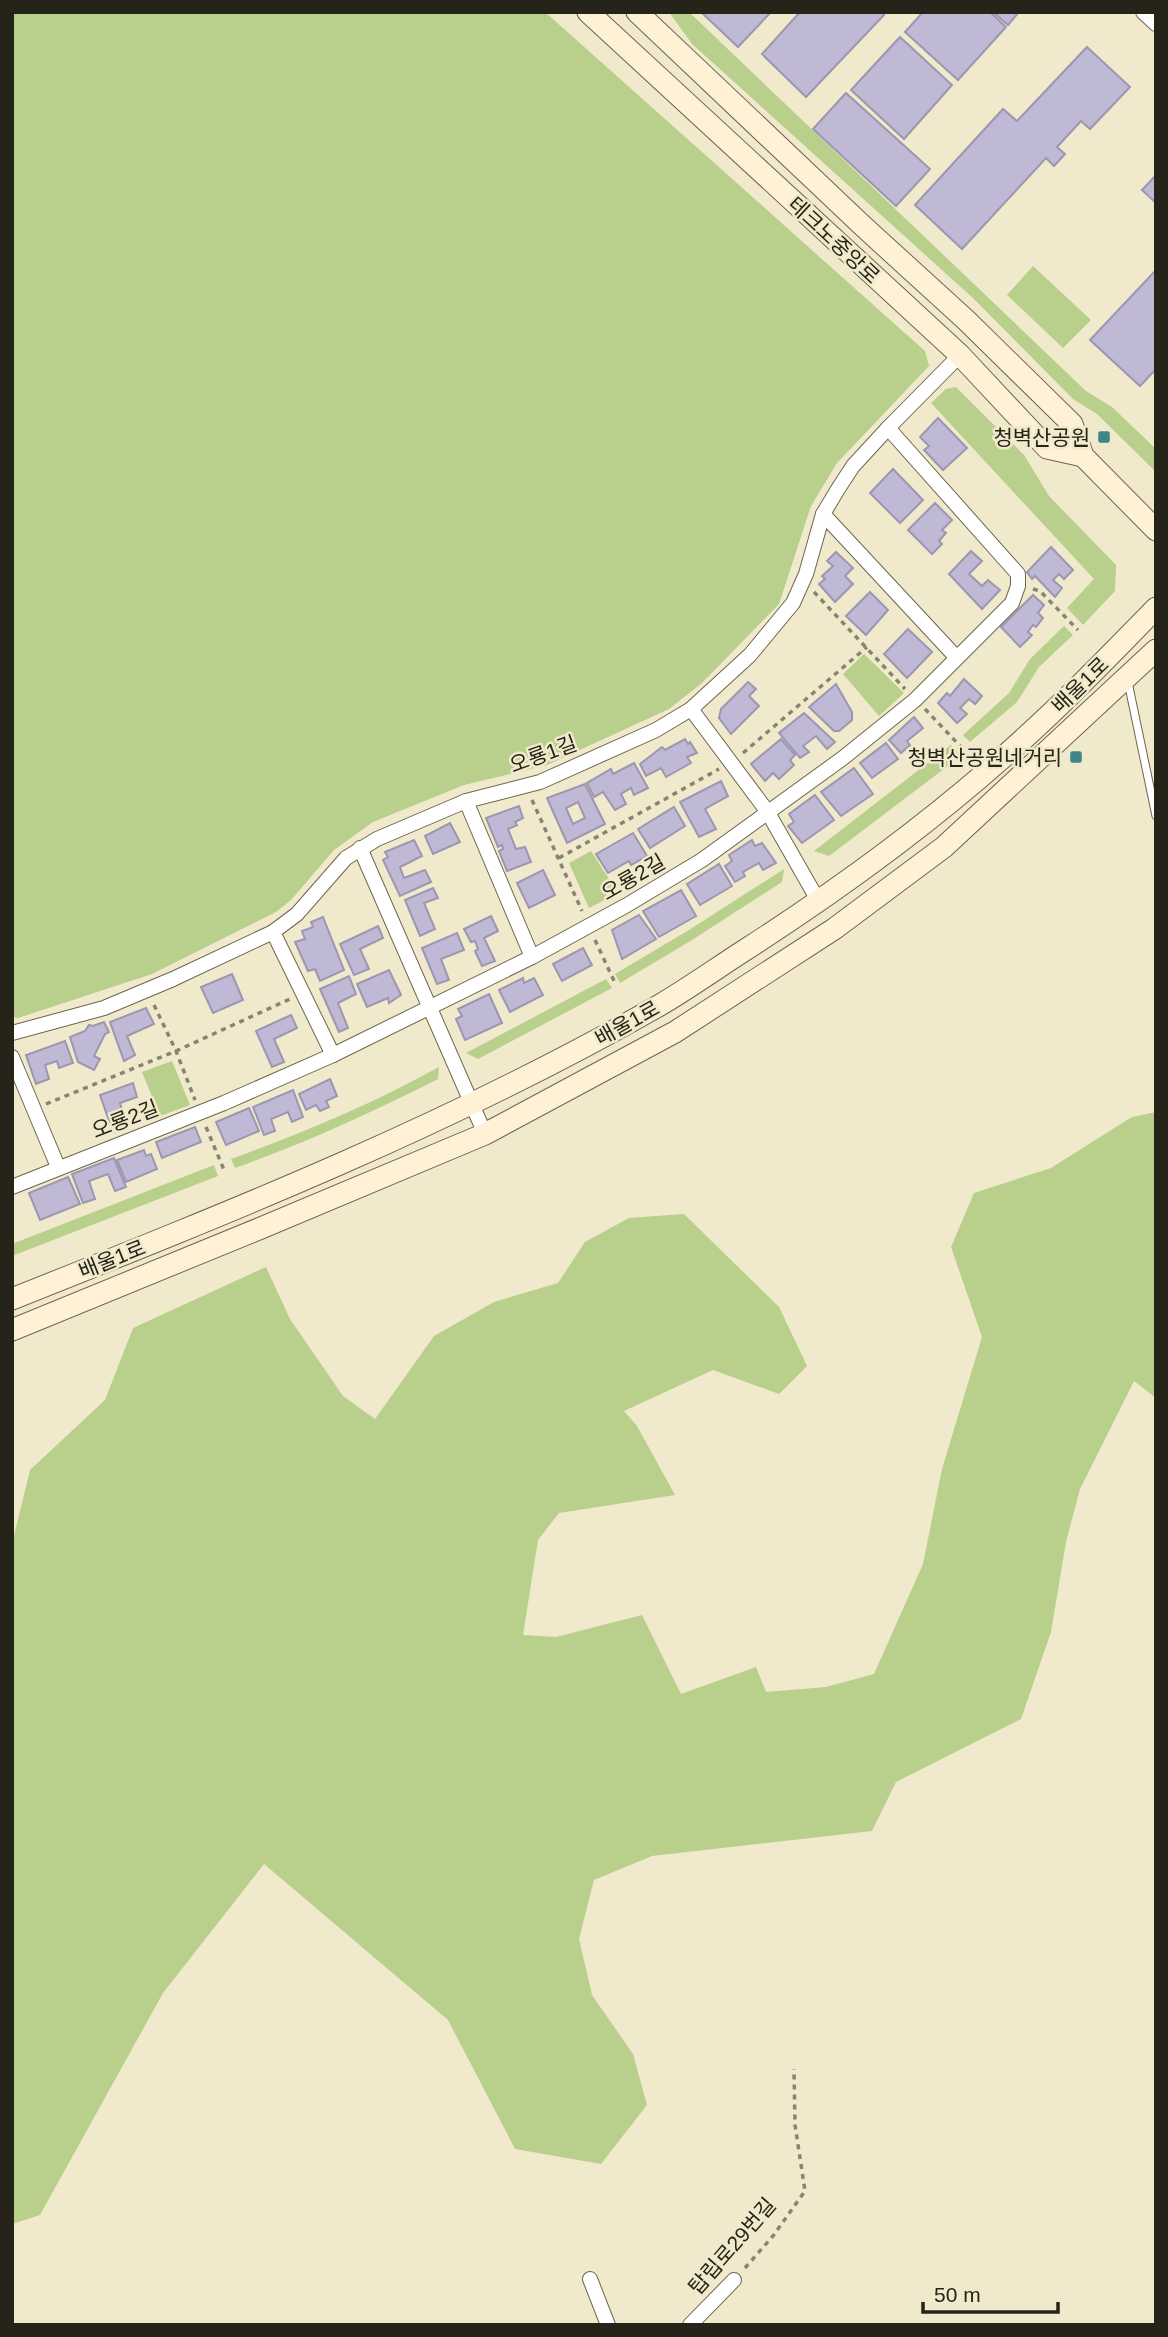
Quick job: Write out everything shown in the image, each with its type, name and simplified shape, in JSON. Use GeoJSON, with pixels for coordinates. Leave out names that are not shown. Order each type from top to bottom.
{"type":"FeatureCollection","features":[{"type":"Feature","properties":{"kind":"main road","name":"테크노중앙로"},"geometry":{"type":"LineString","coordinates":[[588,12],[960,355],[1047,448],[1083,456]]}},
{"type":"Feature","properties":{"kind":"main road","name":"테크노중앙로"},"geometry":{"type":"LineString","coordinates":[[637,12],[966,320],[1072,424],[1083,456],[1156,530]]}},
{"type":"Feature","properties":{"kind":"main road","name":"배울1로"},"geometry":{"type":"LineString","coordinates":[[12,1299],[253,1203],[472,1103],[585,1046],[663,1002],[819,902],[919,827],[1029,734],[1156,608]]}},
{"type":"Feature","properties":{"kind":"main road","name":"배울1로"},"geometry":{"type":"LineString","coordinates":[[12,1330],[485,1134],[676,1032],[834,929],[944,848],[1156,650]]}},
{"type":"Feature","properties":{"kind":"street"},"geometry":{"type":"LineString","coordinates":[[1143,12],[1156,23]]}},
{"type":"Feature","properties":{"kind":"street","name":"오룡1길"},"geometry":{"type":"LineString","coordinates":[[12,1033],[104,1008],[272,932],[297,914],[346,858],[360,848],[406,825],[466,801],[540,782],[656,730],[691,709],[722,683],[774,628],[793,603],[803,581],[824,514],[853,466],[960,355]]}},
{"type":"Feature","properties":{"kind":"street"},"geometry":{"type":"LineString","coordinates":[[888,428],[1018,574],[1018,586]]}},
{"type":"Feature","properties":{"kind":"street"},"geometry":{"type":"LineString","coordinates":[[824,514],[956,657]]}},
{"type":"Feature","properties":{"kind":"street","name":"오룡2길"},"geometry":{"type":"LineString","coordinates":[[12,1187],[200,1112],[333,1055],[532,957],[702,860],[843,758],[915,700],[1012,603],[1018,586]]}},
{"type":"Feature","properties":{"kind":"street"},"geometry":{"type":"LineString","coordinates":[[691,709],[767,811],[819,902]]}},
{"type":"Feature","properties":{"kind":"street"},"geometry":{"type":"LineString","coordinates":[[466,801],[532,957]]}},
{"type":"Feature","properties":{"kind":"street"},"geometry":{"type":"LineString","coordinates":[[360,848],[485,1134]]}},
{"type":"Feature","properties":{"kind":"street"},"geometry":{"type":"LineString","coordinates":[[272,932],[333,1055]]}},
{"type":"Feature","properties":{"kind":"street"},"geometry":{"type":"LineString","coordinates":[[12,1058],[58,1167]]}},
{"type":"Feature","properties":{"kind":"street"},"geometry":{"type":"LineString","coordinates":[[590,2279],[608,2325]]}},
{"type":"Feature","properties":{"kind":"street","name":"탑립로29번길"},"geometry":{"type":"LineString","coordinates":[[690,2325],[734,2280]]}},
{"type":"Feature","properties":{"kind":"lane"},"geometry":{"type":"LineString","coordinates":[[1127,678],[1156,816]]}},
{"type":"Feature","properties":{"kind":"path"},"geometry":{"type":"LineString","coordinates":[[803,581],[962,748]]}},
{"type":"Feature","properties":{"kind":"path"},"geometry":{"type":"LineString","coordinates":[[1018,586],[1040,591],[1078,630]]}},
{"type":"Feature","properties":{"kind":"path"},"geometry":{"type":"LineString","coordinates":[[559,858],[731,763],[866,647]]}},
{"type":"Feature","properties":{"kind":"path"},"geometry":{"type":"LineString","coordinates":[[525,785],[615,983]]}},
{"type":"Feature","properties":{"kind":"path"},"geometry":{"type":"LineString","coordinates":[[147,990],[176,1051],[224,1170]]}},
{"type":"Feature","properties":{"kind":"path"},"geometry":{"type":"LineString","coordinates":[[34,1109],[176,1051],[303,993]]}},
{"type":"Feature","properties":{"kind":"path","name":"탑립로29번길"},"geometry":{"type":"LineString","coordinates":[[734,2280],[773,2236],[805,2191],[795,2125],[794,2068]]}},
{"type":"Feature","properties":{"kind":"green space"},"geometry":{"type":"Polygon","coordinates":[[[12,12],[545,12],[925,351],[929,366],[837,463],[811,506],[779,604],[702,683],[669,709],[547,765],[464,785],[373,822],[334,850],[291,900],[276,912],[152,974],[18,1018],[12,1017],[12,12]]]}},
{"type":"Feature","properties":{"kind":"green space"},"geometry":{"type":"Polygon","coordinates":[[[669,12],[689,12],[1086,391],[1112,407],[1156,449],[1156,472],[1097,414],[1073,399],[974,299],[692,44],[669,12]]]}},
{"type":"Feature","properties":{"kind":"green space"},"geometry":{"type":"Polygon","coordinates":[[[1033,266],[1091,320],[1063,348],[1007,295],[1033,266]]]}},
{"type":"Feature","properties":{"kind":"green space"},"geometry":{"type":"Polygon","coordinates":[[[956,387],[1024,455],[1049,496],[1116,565],[1115,591],[1083,625],[1067,608],[1094,579],[931,403],[946,389],[956,387]]]}},
{"type":"Feature","properties":{"kind":"green space"},"geometry":{"type":"Polygon","coordinates":[[[1064,626],[1073,635],[1039,667],[1017,702],[970,742],[963,735],[1009,693],[1030,659],[1064,626]]]}},
{"type":"Feature","properties":{"kind":"green space"},"geometry":{"type":"Polygon","coordinates":[[[864,654],[904,693],[879,716],[843,674],[864,654]]]}},
{"type":"Feature","properties":{"kind":"green space"},"geometry":{"type":"Polygon","coordinates":[[[951,745],[961,756],[829,856],[814,851],[951,745]]]}},
{"type":"Feature","properties":{"kind":"green space"},"geometry":{"type":"Polygon","coordinates":[[[591,851],[618,893],[589,908],[569,863],[591,851]]]}},
{"type":"Feature","properties":{"kind":"green space"},"geometry":{"type":"Polygon","coordinates":[[[784,869],[782,882],[620,983],[615,974],[784,869]]]}},
{"type":"Feature","properties":{"kind":"green space"},"geometry":{"type":"Polygon","coordinates":[[[606,979],[612,988],[478,1059],[466,1053],[606,979]]]}},
{"type":"Feature","properties":{"kind":"green space"},"geometry":{"type":"Polygon","coordinates":[[[172,1061],[190,1105],[160,1116],[142,1072],[172,1061]]]}},
{"type":"Feature","properties":{"kind":"green space"},"geometry":{"type":"Polygon","coordinates":[[[439,1067],[438,1079],[413,1092],[312,1138],[235,1168],[231,1159],[337,1117],[439,1067]]]}},
{"type":"Feature","properties":{"kind":"green space"},"geometry":{"type":"Polygon","coordinates":[[[1156,1112],[1156,1398],[1134,1381],[1080,1489],[1066,1542],[1051,1632],[1021,1719],[896,1782],[872,1831],[652,1856],[594,1880],[579,1939],[592,1995],[633,2054],[647,2105],[601,2164],[515,2149],[448,2020],[264,1864],[163,1993],[40,2215],[12,2224],[12,1544],[30,1470],[105,1400],[133,1328],[266,1267],[290,1319],[343,1396],[375,1419],[434,1336],[494,1302],[558,1283],[585,1242],[629,1218],[684,1214],[779,1307],[807,1366],[779,1394],[713,1370],[624,1411],[637,1426],[675,1495],[559,1513],[538,1540],[523,1635],[556,1637],[642,1615],[681,1694],[756,1667],[766,1692],[826,1687],[874,1674],[923,1564],[942,1469],[982,1337],[951,1247],[974,1193],[1051,1168],[1132,1117],[1156,1112]]]}},
{"type":"Feature","properties":{"kind":"green space"},"geometry":{"type":"Polygon","coordinates":[[[214,1165],[218,1176],[12,1256],[12,1244],[214,1165]]]}},
{"type":"Feature","properties":{"kind":"building"},"geometry":{"type":"Polygon","coordinates":[[[701,12],[771,12],[738,47],[701,12]]]}},
{"type":"Feature","properties":{"kind":"building"},"geometry":{"type":"Polygon","coordinates":[[[800,12],[881,12],[884,15],[806,97],[762,54],[800,12]]]}},
{"type":"Feature","properties":{"kind":"building"},"geometry":{"type":"Polygon","coordinates":[[[923,12],[990,12],[1006,27],[958,80],[905,32],[923,12]]]}},
{"type":"Feature","properties":{"kind":"building"},"geometry":{"type":"Polygon","coordinates":[[[993,12],[1019,12],[1008,25],[993,12]]]}},
{"type":"Feature","properties":{"kind":"building"},"geometry":{"type":"Polygon","coordinates":[[[900,37],[952,85],[904,139],[851,90],[900,37]]]}},
{"type":"Feature","properties":{"kind":"building"},"geometry":{"type":"Polygon","coordinates":[[[1087,47],[1130,87],[1090,129],[1081,121],[1057,147],[1065,154],[1054,166],[1046,158],[962,249],[915,205],[1003,109],[1017,121],[1087,47]]]}},
{"type":"Feature","properties":{"kind":"building"},"geometry":{"type":"Polygon","coordinates":[[[846,93],[930,169],[896,206],[813,129],[846,93]]]}},
{"type":"Feature","properties":{"kind":"building"},"geometry":{"type":"Polygon","coordinates":[[[1156,175],[1156,203],[1142,190],[1156,175]]]}},
{"type":"Feature","properties":{"kind":"building"},"geometry":{"type":"Polygon","coordinates":[[[1156,270],[1156,369],[1140,386],[1090,340],[1156,270]]]}},
{"type":"Feature","properties":{"kind":"building"},"geometry":{"type":"Polygon","coordinates":[[[938,418],[967,448],[943,470],[924,450],[929,446],[920,437],[938,418]]]}},
{"type":"Feature","properties":{"kind":"building"},"geometry":{"type":"Polygon","coordinates":[[[893,469],[923,500],[900,523],[870,493],[893,469]]]}},
{"type":"Feature","properties":{"kind":"building"},"geometry":{"type":"Polygon","coordinates":[[[935,503],[952,520],[942,530],[946,533],[939,541],[942,544],[932,554],[908,530],[935,503]]]}},
{"type":"Feature","properties":{"kind":"building"},"geometry":{"type":"Polygon","coordinates":[[[1051,547],[1073,570],[1064,579],[1059,574],[1053,580],[1062,588],[1055,597],[1035,576],[1032,579],[1027,572],[1051,547]]]}},
{"type":"Feature","properties":{"kind":"building"},"geometry":{"type":"Polygon","coordinates":[[[971,551],[982,561],[969,574],[982,586],[988,580],[1000,590],[982,609],[949,574],[971,551]]]}},
{"type":"Feature","properties":{"kind":"building"},"geometry":{"type":"Polygon","coordinates":[[[836,552],[853,568],[845,576],[853,584],[835,602],[819,584],[825,579],[822,576],[833,566],[827,561],[836,552]]]}},
{"type":"Feature","properties":{"kind":"building"},"geometry":{"type":"Polygon","coordinates":[[[870,592],[888,610],[866,635],[846,616],[870,592]]]}},
{"type":"Feature","properties":{"kind":"building"},"geometry":{"type":"Polygon","coordinates":[[[1033,595],[1044,605],[1038,613],[1043,618],[1036,627],[1033,625],[1028,632],[1032,635],[1020,647],[1001,627],[1033,595]]]}},
{"type":"Feature","properties":{"kind":"building"},"geometry":{"type":"Polygon","coordinates":[[[908,629],[932,652],[907,678],[884,654],[908,629]]]}},
{"type":"Feature","properties":{"kind":"building"},"geometry":{"type":"Polygon","coordinates":[[[964,679],[982,696],[975,704],[969,699],[960,708],[967,714],[957,723],[938,703],[947,693],[950,696],[964,679]]]}},
{"type":"Feature","properties":{"kind":"building"},"geometry":{"type":"Polygon","coordinates":[[[748,682],[756,689],[749,696],[759,706],[731,734],[719,718],[721,709],[748,682]]]}},
{"type":"Feature","properties":{"kind":"building"},"geometry":{"type":"Polygon","coordinates":[[[836,684],[852,712],[852,720],[839,731],[834,731],[809,707],[836,684]]]}},
{"type":"Feature","properties":{"kind":"building"},"geometry":{"type":"Polygon","coordinates":[[[804,713],[835,742],[827,749],[816,736],[803,746],[809,752],[800,758],[779,733],[804,713]]]}},
{"type":"Feature","properties":{"kind":"building"},"geometry":{"type":"Polygon","coordinates":[[[914,717],[923,728],[907,741],[910,745],[901,753],[889,740],[914,717]]]}},
{"type":"Feature","properties":{"kind":"building"},"geometry":{"type":"Polygon","coordinates":[[[685,739],[697,753],[687,757],[691,763],[666,777],[661,768],[646,776],[640,764],[662,747],[665,750],[685,739]]]}},
{"type":"Feature","properties":{"kind":"building"},"geometry":{"type":"Polygon","coordinates":[[[781,739],[795,755],[790,760],[794,765],[779,779],[773,773],[765,781],[751,764],[781,739]]]}},
{"type":"Feature","properties":{"kind":"building"},"geometry":{"type":"Polygon","coordinates":[[[886,743],[898,759],[872,778],[860,763],[886,743]]]}},
{"type":"Feature","properties":{"kind":"building"},"geometry":{"type":"Polygon","coordinates":[[[634,763],[648,788],[634,795],[631,788],[621,794],[626,804],[615,810],[603,792],[594,797],[587,783],[611,769],[613,774],[634,763]]]}},
{"type":"Feature","properties":{"kind":"building"},"geometry":{"type":"Polygon","coordinates":[[[854,768],[873,794],[841,816],[821,792],[854,768]]]}},
{"type":"Feature","properties":{"kind":"building"},"geometry":{"type":"Polygon","coordinates":[[[721,781],[728,796],[705,809],[716,829],[699,837],[680,802],[721,781]]]}},
{"type":"Feature","properties":{"kind":"building"},"geometry":{"type":"Polygon","coordinates":[[[585,784],[605,824],[567,843],[547,798],[585,784]],[[578,802],[566,808],[573,824],[585,818],[578,802]]]}},
{"type":"Feature","properties":{"kind":"building"},"geometry":{"type":"Polygon","coordinates":[[[815,795],[834,820],[802,843],[788,826],[794,822],[789,814],[815,795]]]}},
{"type":"Feature","properties":{"kind":"building"},"geometry":{"type":"Polygon","coordinates":[[[519,806],[523,818],[508,829],[516,849],[525,847],[531,862],[507,871],[499,851],[503,849],[502,845],[498,847],[486,818],[519,806]]]}},
{"type":"Feature","properties":{"kind":"building"},"geometry":{"type":"Polygon","coordinates":[[[674,807],[685,826],[650,848],[638,829],[674,807]]]}},
{"type":"Feature","properties":{"kind":"building"},"geometry":{"type":"Polygon","coordinates":[[[450,823],[460,842],[433,854],[425,836],[450,823]]]}},
{"type":"Feature","properties":{"kind":"building"},"geometry":{"type":"Polygon","coordinates":[[[633,833],[647,856],[631,865],[629,861],[608,873],[596,854],[633,833]]]}},
{"type":"Feature","properties":{"kind":"building"},"geometry":{"type":"Polygon","coordinates":[[[414,840],[422,856],[400,867],[404,878],[425,870],[431,882],[400,896],[383,860],[388,857],[385,852],[414,840]]]}},
{"type":"Feature","properties":{"kind":"building"},"geometry":{"type":"Polygon","coordinates":[[[752,840],[755,846],[762,843],[776,863],[763,870],[759,863],[743,872],[745,876],[735,882],[725,866],[732,861],[729,855],[752,840]]]}},
{"type":"Feature","properties":{"kind":"building"},"geometry":{"type":"Polygon","coordinates":[[[719,864],[732,886],[700,905],[687,884],[719,864]]]}},
{"type":"Feature","properties":{"kind":"building"},"geometry":{"type":"Polygon","coordinates":[[[543,870],[555,895],[529,908],[517,883],[543,870]]]}},
{"type":"Feature","properties":{"kind":"building"},"geometry":{"type":"Polygon","coordinates":[[[433,888],[438,898],[424,903],[435,929],[420,936],[405,900],[433,888]]]}},
{"type":"Feature","properties":{"kind":"building"},"geometry":{"type":"Polygon","coordinates":[[[681,890],[696,916],[659,937],[643,911],[681,890]]]}},
{"type":"Feature","properties":{"kind":"building"},"geometry":{"type":"Polygon","coordinates":[[[639,915],[656,939],[622,959],[612,930],[639,915]]]}},
{"type":"Feature","properties":{"kind":"building"},"geometry":{"type":"Polygon","coordinates":[[[491,916],[498,931],[484,938],[495,961],[482,966],[475,951],[478,949],[475,941],[471,942],[464,929],[491,916]]]}},
{"type":"Feature","properties":{"kind":"building"},"geometry":{"type":"Polygon","coordinates":[[[323,917],[344,970],[320,981],[315,969],[308,971],[295,942],[305,939],[302,931],[313,927],[311,922],[323,917]]]}},
{"type":"Feature","properties":{"kind":"building"},"geometry":{"type":"Polygon","coordinates":[[[378,926],[383,938],[360,949],[369,969],[354,975],[340,944],[378,926]]]}},
{"type":"Feature","properties":{"kind":"building"},"geometry":{"type":"Polygon","coordinates":[[[457,933],[464,950],[441,959],[449,980],[437,984],[422,948],[457,933]]]}},
{"type":"Feature","properties":{"kind":"building"},"geometry":{"type":"Polygon","coordinates":[[[583,948],[592,965],[562,981],[553,964],[583,948]]]}},
{"type":"Feature","properties":{"kind":"building"},"geometry":{"type":"Polygon","coordinates":[[[389,970],[401,995],[389,1003],[388,998],[367,1007],[357,984],[389,970]]]}},
{"type":"Feature","properties":{"kind":"building"},"geometry":{"type":"Polygon","coordinates":[[[232,974],[243,1000],[213,1013],[201,987],[232,974]]]}},
{"type":"Feature","properties":{"kind":"building"},"geometry":{"type":"Polygon","coordinates":[[[349,976],[356,994],[338,1003],[348,1028],[339,1032],[320,989],[349,976]]]}},
{"type":"Feature","properties":{"kind":"building"},"geometry":{"type":"Polygon","coordinates":[[[523,978],[524,983],[534,978],[543,995],[510,1012],[499,990],[523,978]]]}},
{"type":"Feature","properties":{"kind":"building"},"geometry":{"type":"Polygon","coordinates":[[[489,994],[502,1023],[465,1040],[456,1019],[462,1016],[458,1009],[489,994]]]}},
{"type":"Feature","properties":{"kind":"building"},"geometry":{"type":"Polygon","coordinates":[[[146,1008],[154,1024],[127,1036],[135,1055],[124,1061],[110,1022],[146,1008]]]}},
{"type":"Feature","properties":{"kind":"building"},"geometry":{"type":"Polygon","coordinates":[[[291,1015],[297,1028],[274,1039],[284,1062],[272,1067],[256,1031],[291,1015]]]}},
{"type":"Feature","properties":{"kind":"building"},"geometry":{"type":"Polygon","coordinates":[[[104,1022],[109,1032],[105,1034],[94,1056],[100,1059],[94,1070],[78,1062],[70,1037],[85,1031],[89,1025],[104,1022]]]}},
{"type":"Feature","properties":{"kind":"building"},"geometry":{"type":"Polygon","coordinates":[[[65,1041],[73,1063],[59,1068],[57,1061],[45,1065],[49,1079],[36,1084],[26,1055],[65,1041]]]}},
{"type":"Feature","properties":{"kind":"building"},"geometry":{"type":"Polygon","coordinates":[[[330,1079],[337,1096],[326,1101],[329,1107],[320,1111],[316,1105],[306,1110],[299,1094],[330,1079]]]}},
{"type":"Feature","properties":{"kind":"building"},"geometry":{"type":"Polygon","coordinates":[[[133,1083],[137,1097],[120,1103],[127,1127],[113,1132],[100,1095],[133,1083]]]}},
{"type":"Feature","properties":{"kind":"building"},"geometry":{"type":"Polygon","coordinates":[[[293,1090],[303,1117],[292,1122],[288,1112],[271,1119],[275,1131],[264,1135],[253,1107],[293,1090]]]}},
{"type":"Feature","properties":{"kind":"building"},"geometry":{"type":"Polygon","coordinates":[[[249,1108],[259,1131],[226,1145],[216,1122],[249,1108]]]}},
{"type":"Feature","properties":{"kind":"building"},"geometry":{"type":"Polygon","coordinates":[[[195,1127],[201,1142],[162,1158],[156,1142],[195,1127]]]}},
{"type":"Feature","properties":{"kind":"building"},"geometry":{"type":"Polygon","coordinates":[[[144,1150],[146,1156],[151,1154],[157,1169],[126,1182],[117,1160],[144,1150]]]}},
{"type":"Feature","properties":{"kind":"building"},"geometry":{"type":"Polygon","coordinates":[[[114,1158],[126,1187],[115,1191],[108,1174],[89,1181],[95,1199],[83,1203],[72,1174],[114,1158]]]}},
{"type":"Feature","properties":{"kind":"building"},"geometry":{"type":"Polygon","coordinates":[[[68,1177],[80,1204],[40,1220],[29,1193],[68,1177]]]}},
{"type":"Feature","properties":{"kind":"place","name":"청벽산공원"},"geometry":{"type":"Point","coordinates":[1104,437]}},
{"type":"Feature","properties":{"kind":"place","name":"청벽산공원네거리"},"geometry":{"type":"Point","coordinates":[1076,757]}}]}
